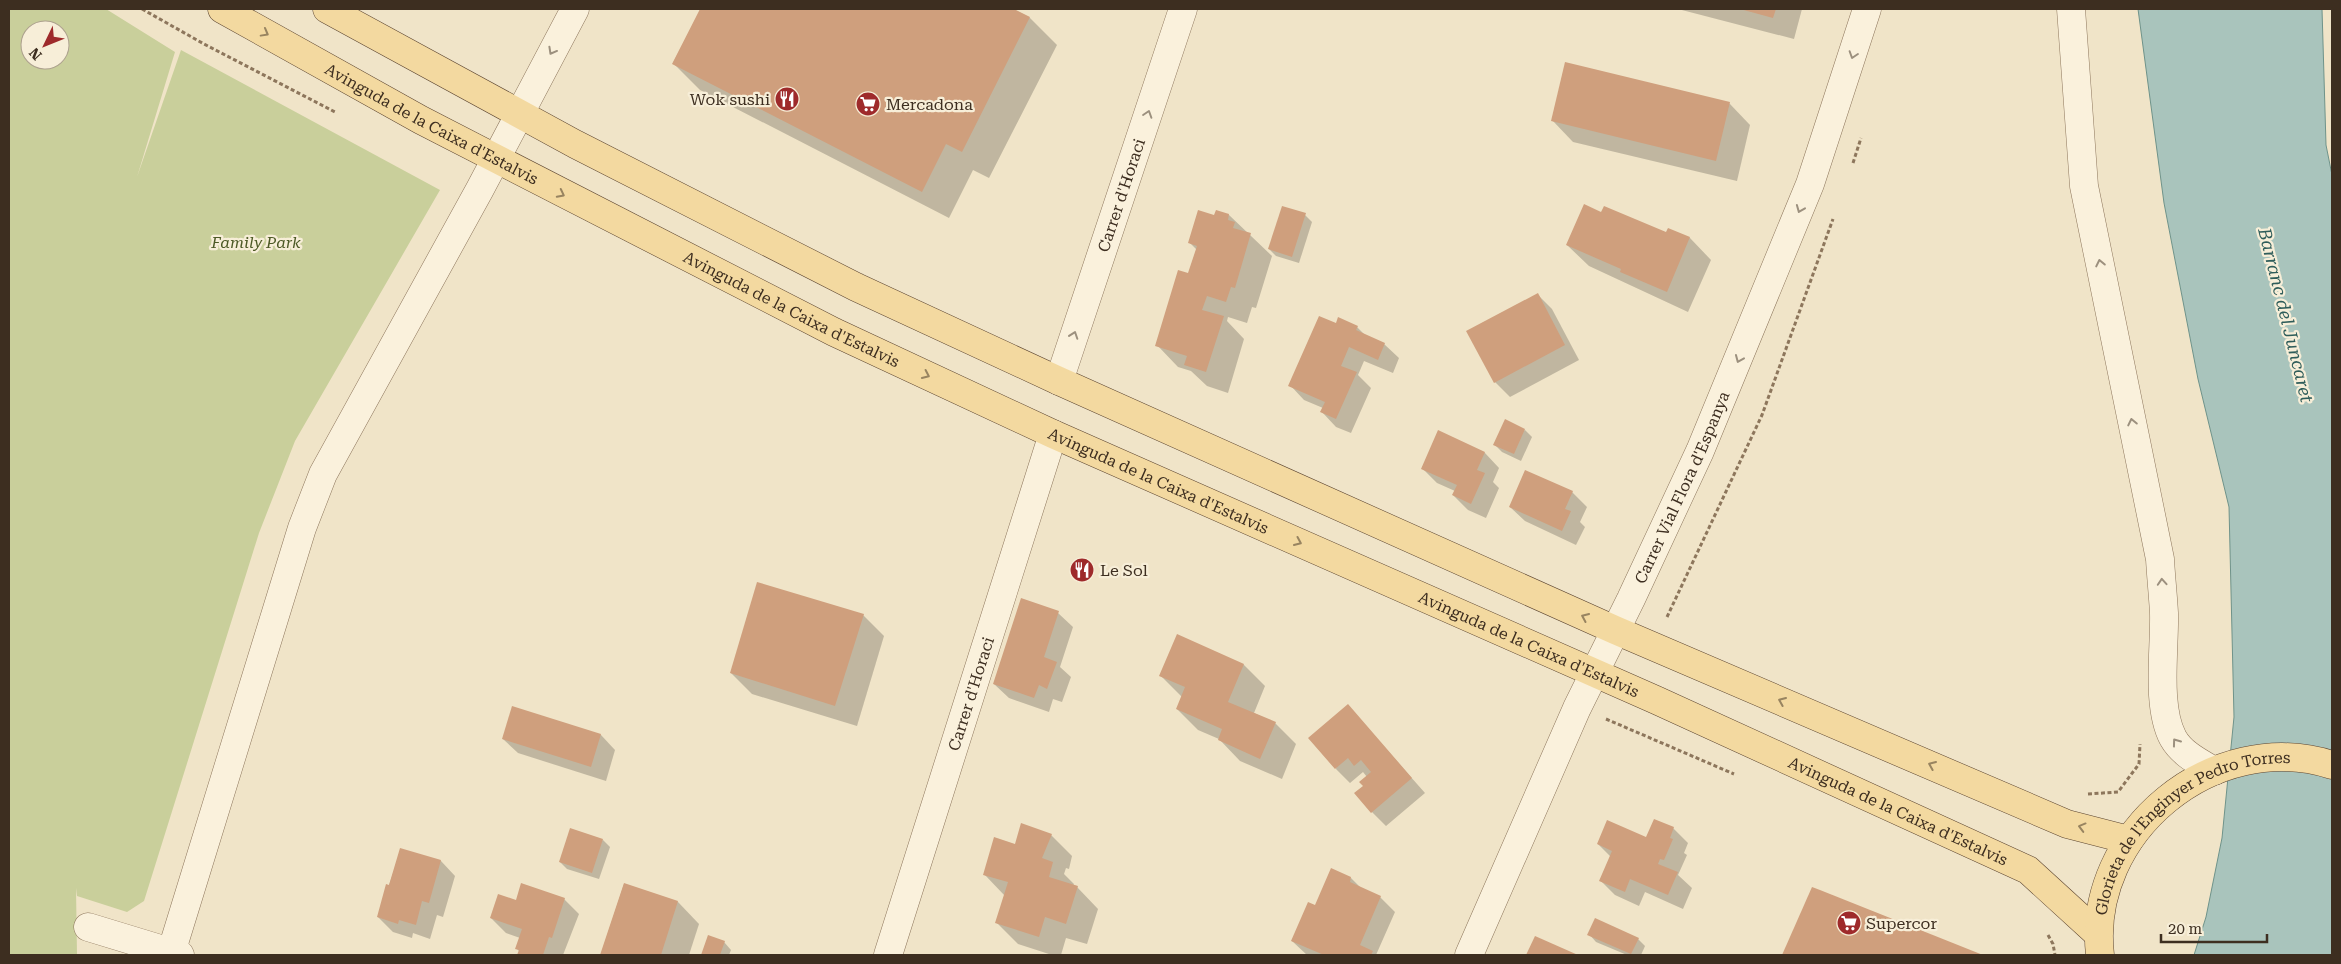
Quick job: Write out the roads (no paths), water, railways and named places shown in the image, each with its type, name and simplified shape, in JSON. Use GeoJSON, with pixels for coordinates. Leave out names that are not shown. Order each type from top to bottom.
{"type":"FeatureCollection","features":[{"type":"Feature","properties":{"kind":"main road","name":"Avinguda de la Caixa d'Estalvis"},"geometry":{"type":"LineString","coordinates":[[222,9],[495,160],[834,332],[1053,434],[1656,700],[2028,870],[2099,950]]}},
{"type":"Feature","properties":{"kind":"main road"},"geometry":{"type":"LineString","coordinates":[[326,9],[518,114],[856,287],[1059,381],[1615,630],[2067,824],[2129,840]]}},
{"type":"Feature","properties":{"kind":"main road","name":"Glorieta de l'Enginyer Pedro Torres"},"geometry":{"type":"LineString","coordinates":[[2099,950],[2103,897],[2111,873],[2129,840],[2149,814],[2174,793],[2214,771],[2248,761],[2286,758],[2332,765]]}},
{"type":"Feature","properties":{"kind":"street"},"geometry":{"type":"LineString","coordinates":[[88,927],[175,954],[299,537],[323,474],[495,160],[575,9]]}},
{"type":"Feature","properties":{"kind":"street","name":"Carrer d'Horaci"},"geometry":{"type":"LineString","coordinates":[[1059,381],[1183,9]]}},
{"type":"Feature","properties":{"kind":"street","name":"Carrer Vial Flora d'Espanya"},"geometry":{"type":"LineString","coordinates":[[1469,955],[1577,708],[1631,599],[1700,451],[1810,184],[1868,9]]}},
{"type":"Feature","properties":{"kind":"street"},"geometry":{"type":"LineString","coordinates":[[2071,9],[2084,186],[2160,559],[2164,612],[2164,694],[2167,725],[2174,740],[2187,756],[2214,771]]}},
{"type":"Feature","properties":{"kind":"street","name":"Carrer d'Horaci"},"geometry":{"type":"LineString","coordinates":[[888,955],[1053,434]]}},
{"type":"Feature","properties":{"kind":"water","name":"Barranc del Juncaret"},"geometry":{"type":"Polygon","coordinates":[[[2138,9],[2322,9],[2326,145],[2332,175],[2332,955],[2194,955],[2206,917],[2222,838],[2234,717],[2229,507],[2198,379],[2164,203],[2138,9]]]}},
{"type":"Feature","properties":{"kind":"place","name":"Wok sushi"},"geometry":{"type":"Point","coordinates":[787,99]}},
{"type":"Feature","properties":{"kind":"place","name":"Mercadona"},"geometry":{"type":"Point","coordinates":[868,104]}},
{"type":"Feature","properties":{"kind":"place","name":"Le Sol"},"geometry":{"type":"Point","coordinates":[1082,570]}},
{"type":"Feature","properties":{"kind":"place","name":"Supercor"},"geometry":{"type":"Point","coordinates":[1849,923]}},
{"type":"Feature","properties":{"kind":"park label","name":"Family Park"},"geometry":{"type":"Point","coordinates":[256,242]}}]}
